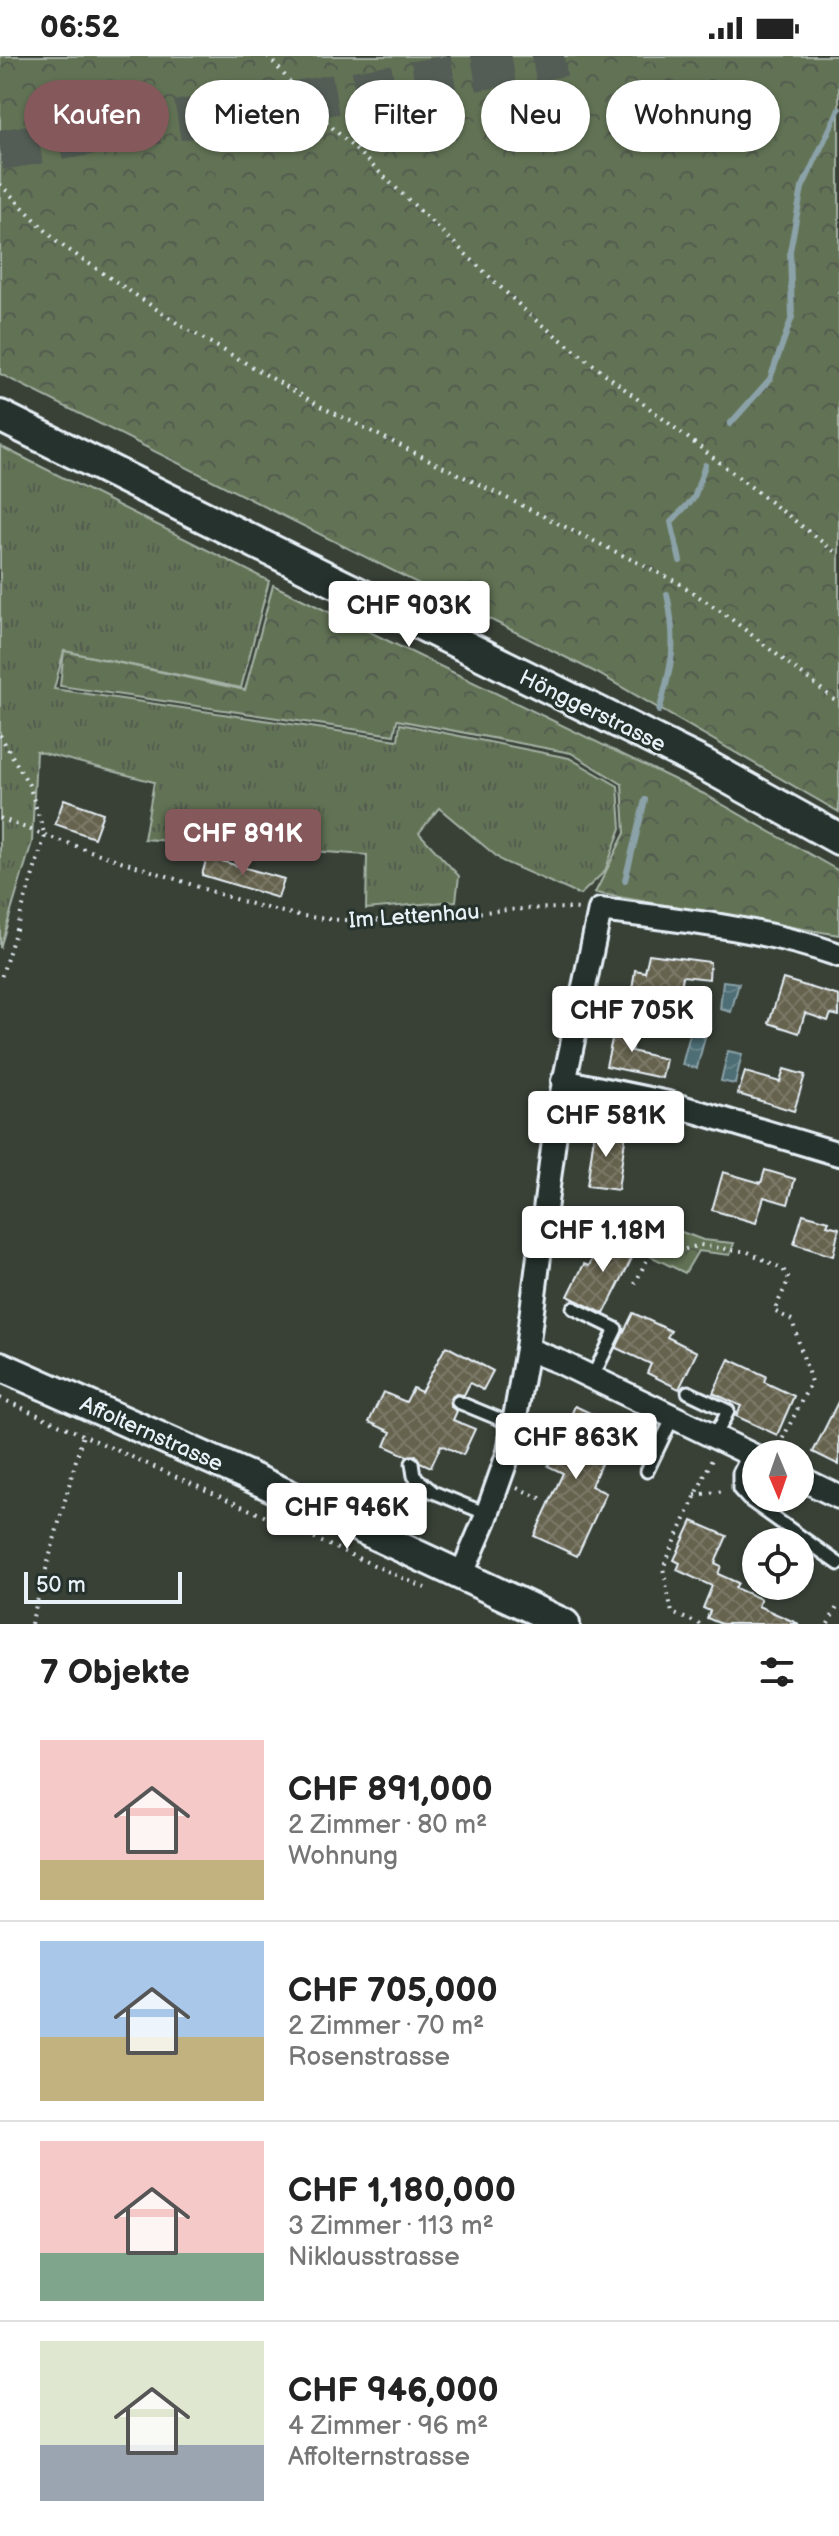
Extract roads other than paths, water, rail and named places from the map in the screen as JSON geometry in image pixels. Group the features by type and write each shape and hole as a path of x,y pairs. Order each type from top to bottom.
{"main road":[{"name":"Hönggerstrasse","path":"0,416 705,765 839,839"}],"street":[{"path":"461,1576 509,1452 527,1349 563,1081 600,910 691,922 770,937 839,955"},
{"path":"563,1081 668,1103 839,1154"},
{"path":"527,1349 742,1450"},
{"name":"Affolternstrasse","path":"0,1366 255,1479 565,1624"},
{"path":"814,1485 839,1497"}],"lane":[{"path":"573,1308 616,1329 592,1378"},
{"path":"688,1392 728,1411 718,1438"},
{"path":"458,1402 514,1425"},
{"path":"647,1471 673,1417"},
{"path":"412,1463 414,1476 433,1492 487,1514"},
{"path":"742,1469 739,1473 739,1489 742,1492"},
{"path":"766,1512 839,1564"}],"water":[{"path":"723,981 739,983 731,1012 720,1009"},
{"path":"690,1034 705,1037 697,1068 682,1065"},
{"path":"728,1051 742,1054 735,1084 721,1081"}],"waterway":[{"path":"730,424 770,379 792,317 790,251 802,188 839,109"},
{"path":"680,561 671,522 694,498 705,465"},
{"path":"659,711 672,653 667,594"},
{"path":"625,880 645,800"}],"tunnel":[{"path":"0,150 564,56"}]}
